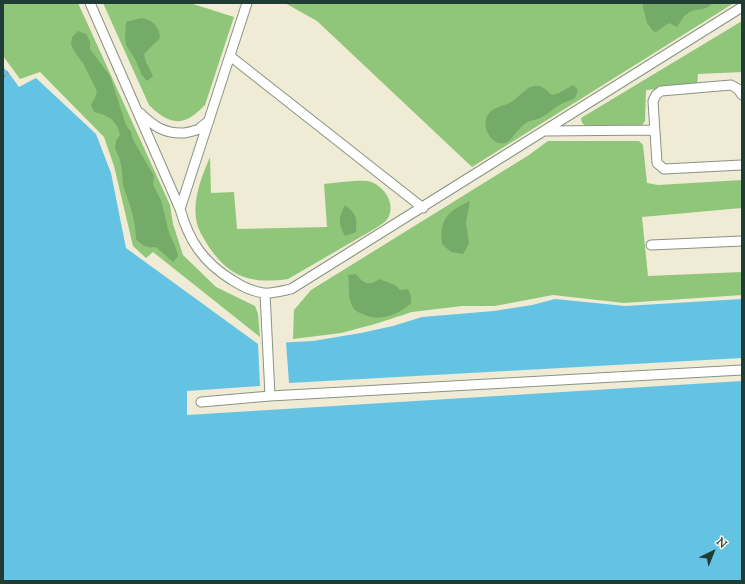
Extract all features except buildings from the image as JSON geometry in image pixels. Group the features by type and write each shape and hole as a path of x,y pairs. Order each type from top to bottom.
{"lane":[{"path":"90,3 194,244 208,262 223,275 242,286 254,291 265,293 290,289 423,208 742,7"},
{"path":"180,209 247,3"},
{"path":"230,56 423,208"},
{"path":"742,95 738,89 731,85 661,91 656,95 653,101 657,163 664,169 742,165"},
{"path":"136,109 155,126 165,131 176,133 198,129 209,121"},
{"path":"545,131 655,130"},
{"path":"651,245 742,241"},
{"path":"265,293 270,396"},
{"path":"201,402 270,396 742,370"}],"path":[{"path":"3,77 8,72"}],"green space":[{"path":"3,3 78,3 170,205 173,224 183,255 216,287 255,306 258,314 260,337 153,252 146,258 133,246 114,166 104,137 40,72 20,79 3,56"},
{"path":"103,3 190,3 234,17 205,105 190,117 177,121 164,117 149,105"},
{"path":"285,3 734,3 472,167 317,21"},
{"path":"642,3 713,3 706,8 690,12 684,16 677,27 669,23 656,32 653,31 647,23"},
{"path":"141,18 149,20 155,24 160,38 144,54 153,76 147,81 142,75 135,59 126,45 125,37 126,22"},
{"path":"742,21 742,72 698,74 697,86 646,90 645,121 642,125 637,127 586,126 582,123 581,118"},
{"path":"78,31 86,34 90,41 90,49 110,76 126,125 154,176 153,185 161,200 169,233 178,256 173,262 156,247 145,246 136,239 132,214 123,185 120,162 115,149 116,141 120,135 119,130 111,119 94,112 91,105 97,91 83,63 74,51 71,44 72,37"},
{"path":"573,85 578,90 575,98 561,104 540,118 529,121 507,142 497,142 489,135 485,125 488,115 494,109 513,101 528,88 539,86 544,88 552,95 559,93"},
{"path":"548,141 639,141 643,145 647,183 658,185 742,180 742,208 642,217 648,276 742,272 742,295 624,303 553,295 495,306 462,306 412,312 341,333 293,339 294,310 311,290 529,155"},
{"path":"210,157 211,193 234,192 237,229 327,227 324,184 357,181 367,181 373,183 383,190 389,200 391,206 390,212 386,221 376,228 288,279 263,280 243,276 225,266 209,247 199,230 195,211 197,195 201,179"},
{"path":"470,201 466,222 469,244 463,254 451,252 442,244 441,235 444,222 451,212"},
{"path":"345,205 354,214 356,232 345,236 341,228 340,217"},
{"path":"356,274 366,283 372,283 379,279 395,285 400,290 408,289 411,296 411,303 391,316 379,318 368,316 359,312 354,309 350,301 349,292 348,275"}],"water":[{"path":"3,67 19,87 36,78 96,134 111,173 126,248 258,344 313,341 393,326 422,317 494,311 532,305 555,299 625,306 742,299 742,581 3,581"}],"pier":[{"path":"286,342 289,383 742,358 742,381 187,415 187,391 260,386 258,344"}]}
